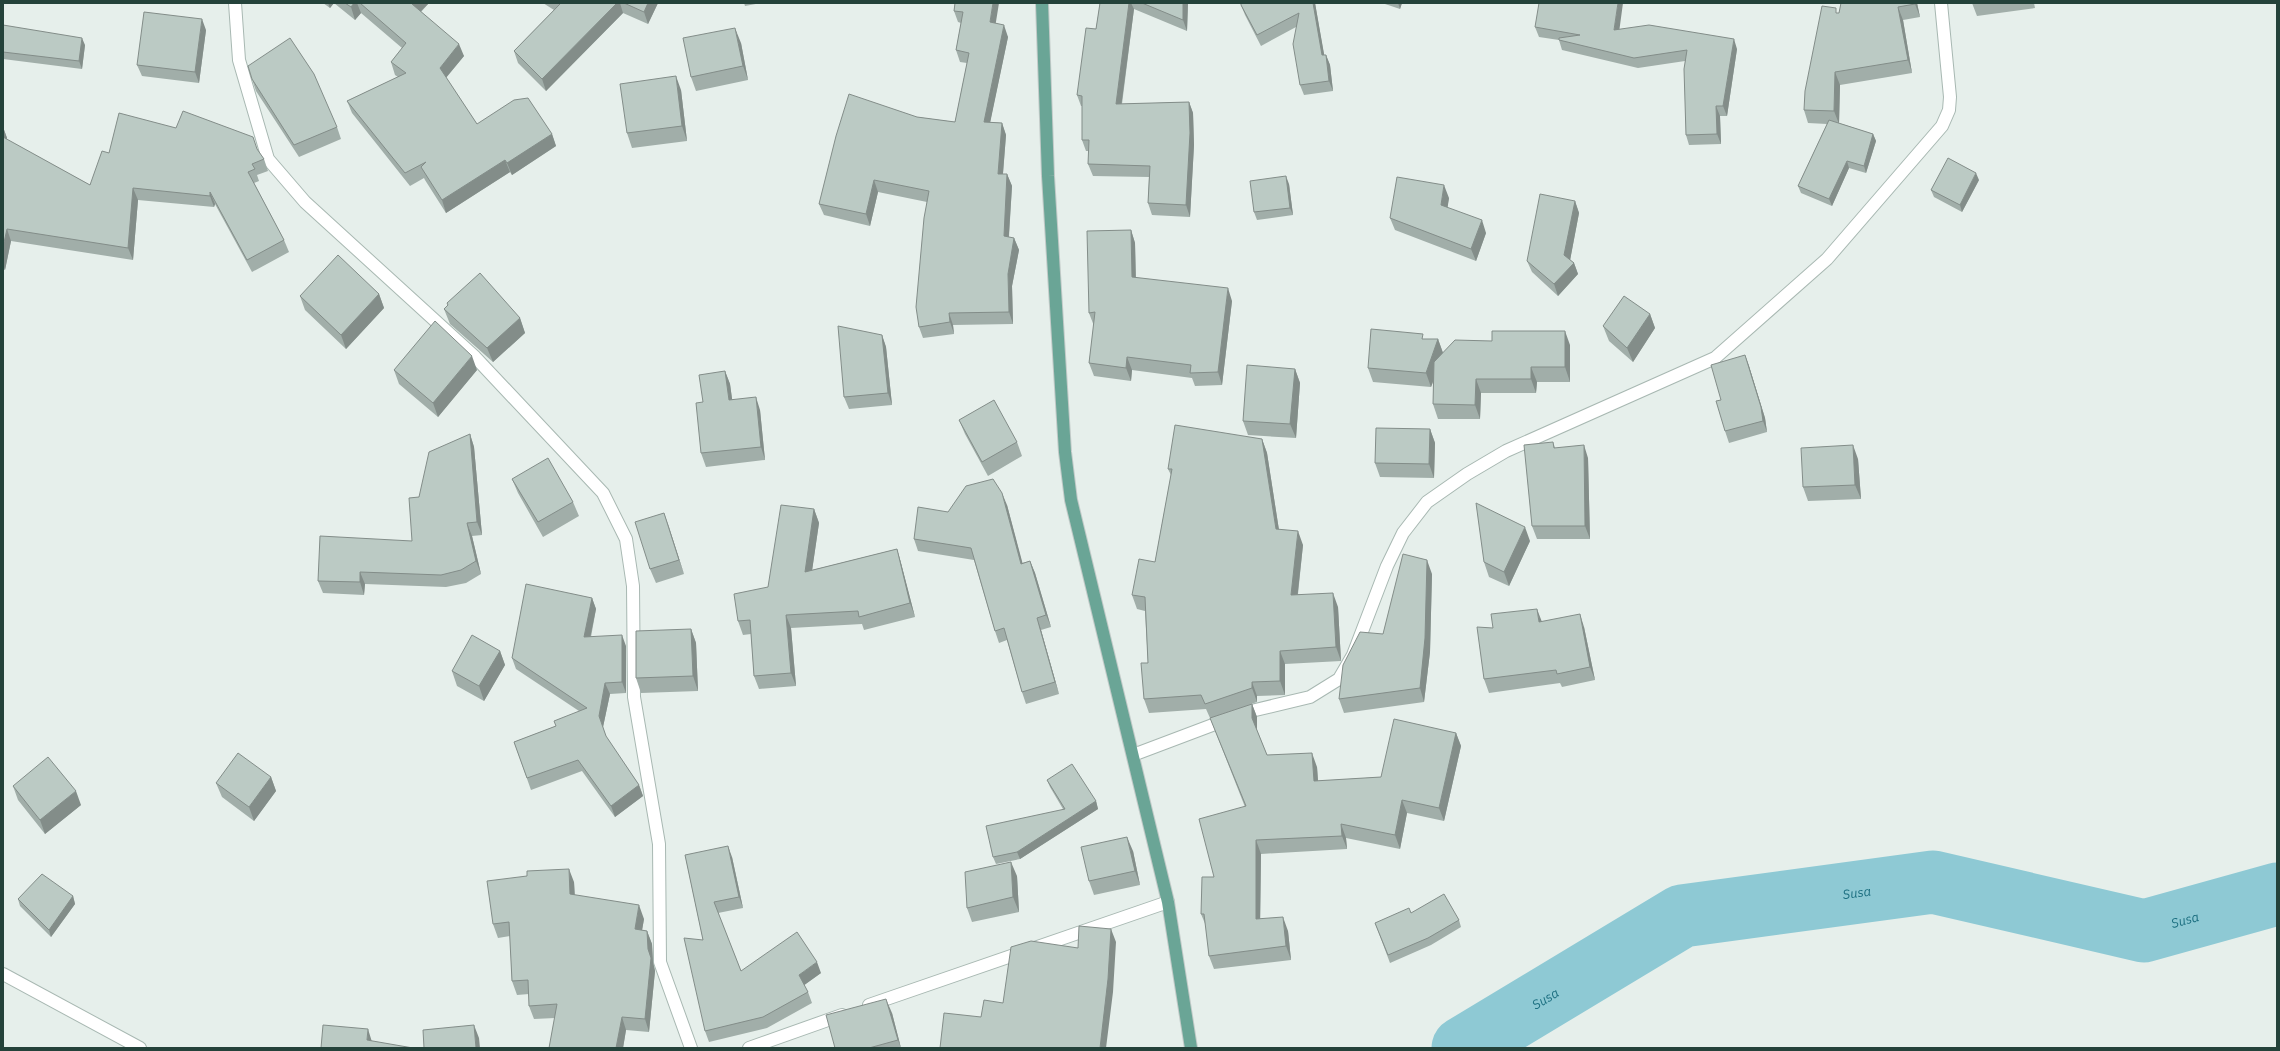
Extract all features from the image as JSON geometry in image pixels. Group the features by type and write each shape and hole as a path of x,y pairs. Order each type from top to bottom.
{"main road":[{"path":"1042,3 1048,176 1066,458 1071,500 1168,902 1191,1048"}],"street":[{"path":"235,3 239,60 268,159 305,202 481,363 603,493 626,539 633,586 634,697 659,844 660,962 692,1048"},
{"path":"1133,755 1247,712 1310,697 1339,679 1353,655 1387,566 1403,533 1427,502 1467,474 1506,451 1715,358 1827,259 1942,126 1949,110 1950,97 1941,3"},
{"path":"749,1048 983,964 1168,902"},
{"path":"3,974 140,1048"}],"building":[{"path":"345,3 354,3 351,7"},
{"path":"360,3 412,3 459,44 440,68 477,124 514,100 528,98 552,134 507,163 505,160 442,200 421,167 426,162 405,173 347,101 406,73 391,62 406,43"},
{"path":"558,3 617,3 542,79 514,51 560,4"},
{"path":"624,3 648,3 644,12"},
{"path":"955,3 993,3 990,22 1004,25 984,122 1002,123 998,174 1007,174 1004,236 1014,238 1008,274 1009,312 949,313 950,322 919,327 916,307 924,218 929,191 874,180 866,214 819,204 836,136 849,94 917,117 955,122 969,53 956,50 963,12 954,11"},
{"path":"1100,3 1129,3 1116,104 1189,102 1190,133 1186,205 1148,203 1150,166 1088,164 1089,140 1082,140 1082,96 1077,95 1086,28 1096,29"},
{"path":"1142,3 1183,3 1183,20"},
{"path":"1241,3 1313,3 1322,55 1326,55 1329,81 1300,85 1293,44 1299,13 1257,35"},
{"path":"1539,3 1618,3 1614,30 1649,25 1734,39 1723,106 1716,106 1717,134 1686,135 1684,69 1687,50 1634,58 1559,40 1559,38 1580,35 1535,27"},
{"path":"1841,3 1915,3 1898,7 1908,60 1835,72 1834,111 1804,110 1805,91 1822,6 1836,8 1836,13 1839,13"},
{"path":"144,12 202,19 195,72 137,65"},
{"path":"3,25 82,38 79,61 3,52"},
{"path":"735,28 743,66 691,77 683,38"},
{"path":"290,38 314,74 337,127 294,145 252,79 248,66"},
{"path":"676,76 682,126 627,133 620,84"},
{"path":"183,111 253,137 257,149 264,159 252,164 255,169 248,172 284,240 247,260 210,192 210,196 133,188 128,248 7,229 3,247 3,137 90,185 102,151 109,153 119,113 176,128"},
{"path":"1829,120 1873,134 1864,166 1847,161 1829,199 1798,186"},
{"path":"1948,158 1976,173 1960,205 1931,190"},
{"path":"1286,176 1290,208 1254,212 1250,181"},
{"path":"1397,177 1444,185 1441,205 1482,220 1471,249 1390,218"},
{"path":"1540,194 1575,201 1564,255 1574,263 1554,284 1527,261"},
{"path":"1131,230 1132,277 1228,288 1218,372 1190,373 1191,365 1127,357 1126,368 1089,363 1095,312 1089,313 1087,231"},
{"path":"338,255 379,294 341,335 300,296"},
{"path":"480,273 520,318 487,348 444,309 448,305 447,303"},
{"path":"1624,296 1650,314 1627,348 1603,326"},
{"path":"435,321 472,356 433,403 394,370"},
{"path":"838,326 882,335 888,393 844,397"},
{"path":"1371,329 1423,334 1422,339 1438,339 1426,373 1368,368"},
{"path":"1492,331 1565,331 1565,367 1531,367 1531,379 1476,379 1475,405 1433,404 1434,362 1455,340 1492,341"},
{"path":"1745,355 1761,407 1763,421 1725,431 1716,401 1721,400 1711,365"},
{"path":"1247,365 1295,369 1290,424 1243,421"},
{"path":"725,371 729,400 756,397 761,447 701,453 696,403 703,402 699,375"},
{"path":"994,400 1017,442 982,462 959,420"},
{"path":"1175,425 1262,439 1276,529 1298,531 1291,595 1333,593 1336,647 1280,651 1280,681 1252,682 1252,688 1205,704 1201,695 1144,699 1141,663 1148,663 1145,597 1132,595 1139,559 1155,562 1172,469 1168,469"},
{"path":"1376,428 1430,429 1429,464 1375,463"},
{"path":"470,434 477,522 467,523 476,561 461,570 441,575 360,572 360,582 318,581 320,536 412,541 409,498 419,497 429,452"},
{"path":"1553,442 1554,448 1584,445 1585,526 1532,526 1524,445"},
{"path":"1853,445 1855,485 1803,487 1801,448"},
{"path":"548,458 573,502 538,522 512,479"},
{"path":"993,479 1002,493 1021,564 1030,561 1046,615 1037,618 1055,682 1022,692 1004,628 995,631 971,548 914,539 918,507 948,512 966,486"},
{"path":"1476,503 1525,527 1504,572 1484,562"},
{"path":"781,505 814,509 805,572 897,549 910,603 859,617 858,611 786,615 791,673 754,676 750,620 738,621 734,594 768,587"},
{"path":"664,513 679,560 650,569 635,522"},
{"path":"1403,554 1427,560 1425,638 1420,688 1339,699 1343,665 1360,632 1383,634"},
{"path":"526,584 592,598 584,637 622,635 622,682 605,683 599,716 606,736 639,785 611,806 578,760 527,778 514,742 556,726 554,721 587,708 512,658"},
{"path":"1537,609 1539,622 1580,614 1590,667 1557,674 1556,670 1484,679 1477,627 1493,628 1491,614"},
{"path":"691,629 693,676 636,678 636,631"},
{"path":"472,635 500,651 479,686 452,671"},
{"path":"1252,704 1252,718 1267,755 1312,753 1314,781 1381,777 1394,719 1456,733 1439,808 1402,800 1395,835 1341,824 1342,836 1256,840 1256,919 1283,917 1286,946 1209,956 1204,914 1201,914 1202,877 1214,877 1199,819 1246,806 1210,718"},
{"path":"238,753 271,777 249,807 216,783"},
{"path":"48,757 76,791 40,820 13,786"},
{"path":"1072,764 1096,801 1017,852 993,857 986,826 1065,809 1047,780"},
{"path":"1127,837 1135,871 1089,881 1081,847"},
{"path":"728,846 739,897 714,902 741,971 797,932 817,962 799,975 808,992 763,1017 705,1031 684,938 703,940 685,855"},
{"path":"1011,862 1013,897 967,908 965,872"},
{"path":"569,869 570,894 639,905 635,929 647,931 648,949 651,958 645,1019 622,1017 616,1048 549,1048 557,1004 529,1006 528,980 512,981 509,922 493,924 487,881 527,876 527,871"},
{"path":"42,874 73,896 49,930 18,899"},
{"path":"1444,894 1459,920 1428,938 1388,955 1375,923 1409,908 1411,913"},
{"path":"1079,926 1111,929 1108,979 1100,1048 940,1048 944,1013 981,1017 984,1000 1003,1003 1011,947 1031,941 1078,948"},
{"path":"886,999 898,1040 869,1048 835,1048 826,1015"},
{"path":"323,1025 368,1029 367,1040 413,1048 321,1048"},
{"path":"474,1025 476,1048 424,1048 423,1030"}],"waterway":[{"name":"Susa","path":"1463,1048 1682,916 1933,882 2144,931 2277,894"}]}
